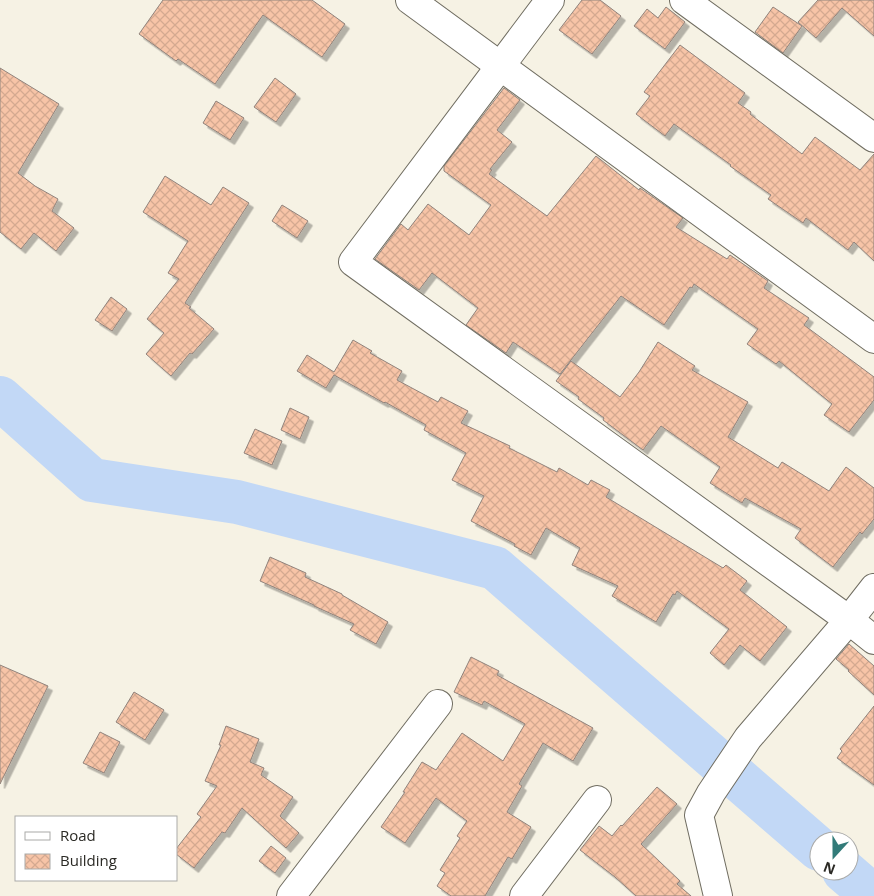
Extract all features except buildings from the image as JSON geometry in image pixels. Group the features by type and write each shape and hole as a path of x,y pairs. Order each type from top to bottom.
{"street":[{"path":"410,0 874,339"},
{"path":"550,0 353,262 849,620 874,640"},
{"path":"684,0 874,138"},
{"path":"718,896 699,815 711,793 748,738 874,588"},
{"path":"291,896 438,704"},
{"path":"524,896 597,800"}],"waterway":[{"path":"0,398 92,480 237,502 495,568 809,840"},
{"path":"856,881 873,896"}]}
